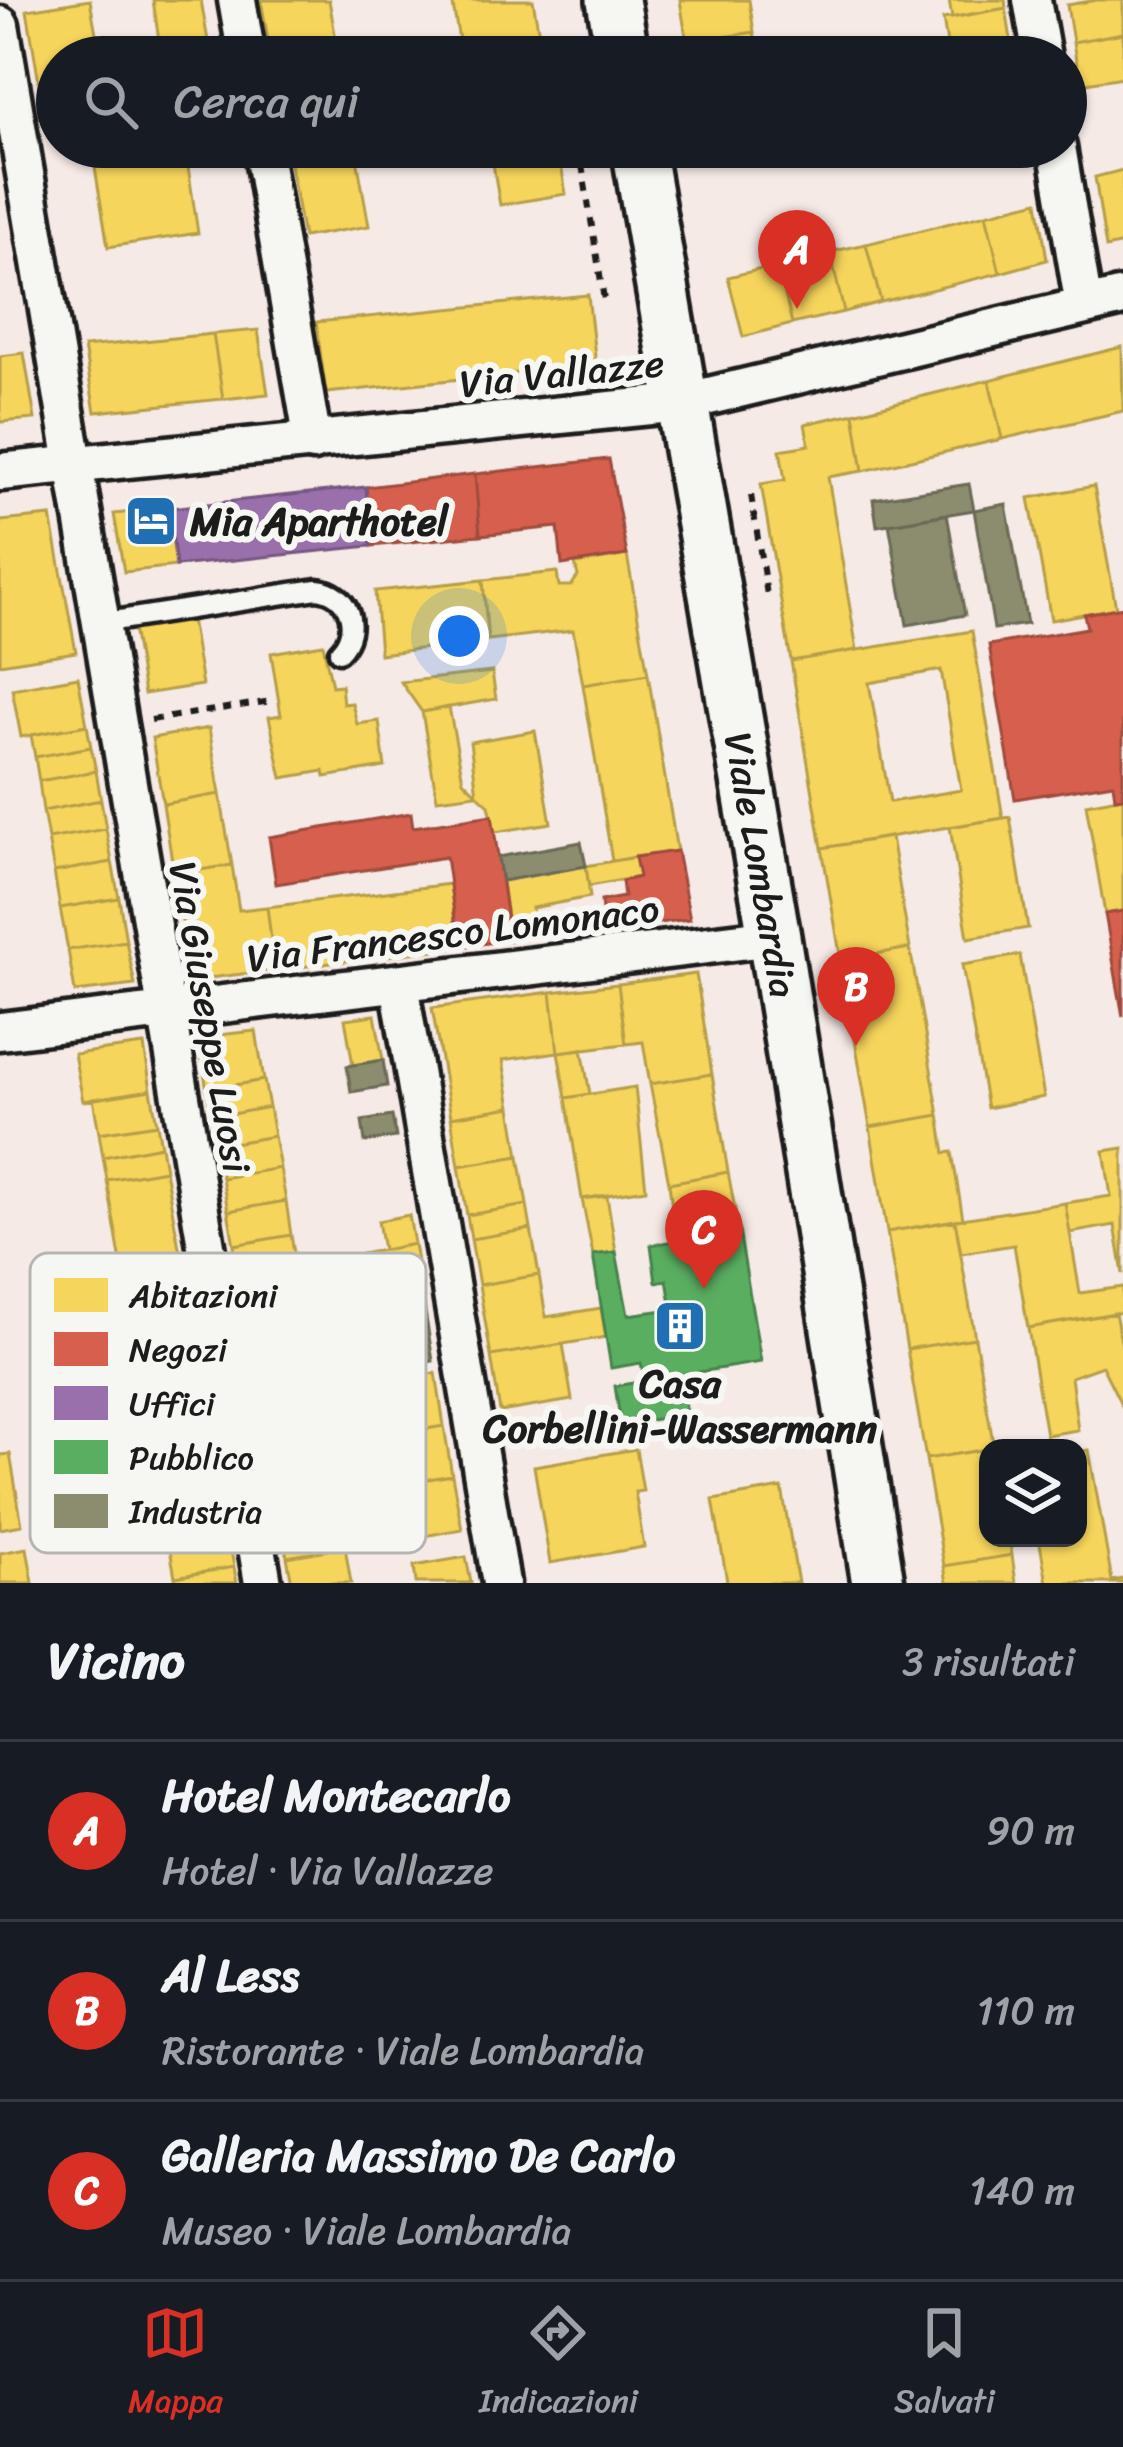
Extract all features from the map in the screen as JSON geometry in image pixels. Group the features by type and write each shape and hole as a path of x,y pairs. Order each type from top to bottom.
{"street":[{"path":"237,0 243,36"},
{"path":"613,0 619,36"},
{"path":"1032,0 1038,36"},
{"name":"Via Giuseppe Luosi","path":"0,25 207,1253"},
{"path":"266,168 313,442"},
{"name":"Viale Lombardia","path":"641,168 774,937 878,1583"},
{"path":"1061,168 1084,306"},
{"name":"Via Vallazze","path":"0,472 680,403 1123,297"},
{"name":"Via Francesco Lomonaco","path":"0,1030 774,937"},
{"path":"399,982 501,1583"},
{"name":"Via Giuseppe Luosi","path":"257,1553 262,1583"}],"lane":[{"path":"100,623 331,590 342,597 351,631 339,652"}],"path":[{"path":"582,168 605,306"},
{"path":"751,495 767,595"},
{"path":"118,726 271,701"}],"building: Abitazioni":[{"path":"90,0 96,36 36,36 36,64 27,10"},
{"path":"153,0 201,0 207,36 158,36"},
{"path":"261,0 329,0 335,36 267,36"},
{"path":"452,0 533,0 539,36 458,36"},
{"path":"680,0 749,0 754,32 686,36"},
{"path":"949,0 1005,0 1006,8 952,18"},
{"path":"1123,0 1123,33 1087,39 1072,36 1067,5"},
{"path":"1006,8 1010,36 946,36 943,19"},
{"path":"1123,33 1123,77 1087,83 1087,39"},
{"path":"95,168 188,168 198,233 108,247"},
{"path":"291,168 359,168 369,226 303,237"},
{"path":"494,168 562,168 566,194 500,205"},
{"path":"1123,170 1123,244 1106,248 1095,177"},
{"path":"1038,201 1047,260 1000,273 986,214"},
{"path":"986,214 1000,273 881,302 866,244"},
{"path":"866,244 881,302 844,312 830,252"},
{"path":"830,252 844,312 792,324 778,265"},
{"path":"778,265 792,324 743,337 728,277"},
{"path":"588,295 596,365 326,393 316,322"},
{"path":"258,330 268,394 223,399 213,334"},
{"path":"213,334 223,399 95,412 84,347"},
{"path":"1122,347 1123,411 1002,439 989,380"},
{"path":"24,353 35,419 0,422 0,356"},
{"path":"989,380 1002,439 863,471 854,413"},
{"path":"854,413 863,471 828,477 857,650 791,661 761,484 785,480 780,450 809,445 805,424"},
{"path":"1094,486 1116,608 1051,620 1029,498"},
{"path":"169,508 176,566 124,572 114,514"},
{"path":"51,516 76,652 0,664 0,521"},
{"path":"627,555 648,674 583,685 573,630 488,640 483,580 557,572 559,586 571,586 578,576 575,564"},
{"path":"483,580 488,640 380,654 375,591"},
{"path":"191,619 202,685 144,694 133,628"},
{"path":"972,631 1003,818 822,848 791,661","holes":["941,670 961,790 890,802 869,683"]},
{"path":"323,644 332,686 341,685 343,704 352,703 357,724 379,721 385,767 282,778 269,717 281,715 271,653"},
{"path":"492,672 496,699 422,712 401,682"},
{"path":"648,674 677,851 612,861 583,685"},
{"path":"78,677 87,725 21,737 12,689"},
{"path":"449,707 463,780 477,794 437,799 422,712"},
{"path":"87,725 91,747 35,757 31,735"},
{"path":"209,728 220,794 163,804 152,738"},
{"path":"535,731 551,823 495,832 489,805 477,794 470,742"},
{"path":"91,747 96,771 39,781 35,757"},
{"path":"96,771 101,800 43,811 39,781"},
{"path":"220,794 232,865 174,874 163,804"},
{"path":"1123,797 1123,911 1105,914 1086,804"},
{"path":"101,800 106,829 48,839 43,811"},
{"path":"1010,817 1028,928 968,938 950,827"},
{"path":"106,829 112,862 54,872 48,839"},
{"path":"891,837 910,948 841,960 822,848"},
{"path":"635,857 639,877 589,886 586,866"},
{"path":"112,862 119,898 60,908 54,872"},
{"path":"232,865 239,910 267,907 275,970 192,980 174,874"},
{"path":"586,866 590,897 532,908 536,937 510,940 502,881"},
{"path":"450,884 459,947 275,970 267,907"},
{"path":"119,898 126,941 68,950 60,908"},
{"path":"126,941 135,985 75,992 68,950"},
{"path":"910,948 939,1115 870,1127 841,960"},
{"path":"1020,955 1044,1097 987,1108 962,965"},
{"path":"696,974 712,1074 650,1084 643,1042 626,1044 618,984"},
{"path":"618,984 626,1044 558,1052 551,992"},
{"path":"551,992 558,1052 503,1060 511,1107 451,1117 432,1008"},
{"path":"375,1015 383,1060 353,1065 345,1019"},
{"path":"256,1031 264,1080 207,1090 198,1037"},
{"path":"144,1045 151,1090 83,1101 74,1054"},
{"path":"582,1049 590,1094 566,1098 558,1052"},
{"path":"712,1074 728,1172 669,1183 650,1084"},
{"path":"264,1080 269,1107 212,1118 207,1090"},
{"path":"635,1087 646,1189 582,1199 566,1098"},
{"path":"151,1090 157,1124 99,1133 93,1099"},
{"path":"269,1107 274,1136 216,1146 212,1118"},
{"path":"511,1107 519,1156 459,1166 451,1117"},
{"path":"939,1115 945,1153 952,1152 963,1219 887,1232 870,1127"},
{"path":"157,1124 161,1146 103,1157 99,1133"},
{"path":"274,1136 280,1168 222,1178 216,1146"},
{"path":"161,1146 165,1170 107,1180 103,1157"},
{"path":"1123,1148 1123,1274 1115,1225 1070,1233 1065,1203 1111,1196 1104,1151"},
{"path":"519,1156 527,1205 467,1215 459,1166"},
{"path":"280,1168 286,1201 228,1211 222,1178"},
{"path":"165,1170 180,1253 119,1253 107,1180"},
{"path":"728,1172 739,1230 676,1240 669,1183"},
{"path":"607,1196 616,1252 593,1255 582,1199"},
{"path":"286,1201 291,1235 234,1245 228,1211"},
{"path":"1065,1203 1080,1293 1123,1287 1123,1312 1028,1328 1014,1245 961,1253 955,1220"},
{"path":"527,1205 531,1229 471,1239 467,1215"},
{"path":"409,1215 414,1244 383,1250 378,1221"},
{"path":"955,1220 975,1338 907,1349 887,1232"},
{"path":"531,1229 539,1275 479,1285 471,1239"},
{"path":"291,1235 294,1253 235,1253 234,1245"},
{"path":"414,1244 416,1253 367,1253"},
{"path":"539,1275 546,1317 601,1308 606,1337 491,1356 479,1285"},
{"path":"1115,1313 1123,1351 1123,1408 1102,1366 1071,1377 1078,1430 1046,1435 1028,1328"},
{"path":"975,1338 992,1439 979,1439 979,1450 926,1459 907,1349"},
{"path":"563,1344 572,1400 500,1412 491,1356"},
{"path":"436,1373 444,1426 426,1429 426,1375"},
{"path":"444,1426 452,1475 426,1479 426,1429"},
{"path":"636,1449 643,1491 635,1492 644,1547 550,1563 534,1466"},
{"path":"979,1450 979,1547 1011,1547 1012,1555 944,1566 926,1459"},
{"path":"1087,1450 1112,1581 1123,1579 1123,1583 1047,1583 1041,1547 1087,1547"},
{"path":"10,1454 22,1525 0,1529 0,1455"},
{"path":"452,1475 462,1529 426,1536 426,1479"},
{"path":"782,1488 798,1583 716,1583 727,1581 713,1500"},
{"path":"27,1548 33,1583 0,1583 0,1553"},
{"path":"171,1553 232,1553 234,1567 175,1577"},
{"path":"346,1553 351,1583 292,1583 287,1557"},
{"path":"1012,1555 1016,1583 947,1583 944,1566"},
{"path":"466,1557 471,1583 416,1583 414,1566"},
{"path":"234,1567 237,1583 176,1583 175,1577"}],"building: Negozi":[{"path":"609,459 627,555 562,565 558,527 480,535 475,474"},
{"path":"475,474 480,535 371,546 366,487"},
{"path":"1123,607 1123,797 1115,798 1113,783 1015,799 989,645 1087,628 1084,614"},
{"path":"411,813 413,827 492,815 510,940 459,947 446,857 276,884 269,837"},
{"path":"677,851 690,919 604,930 601,901 624,897 622,881 639,877 635,857"},
{"path":"1123,911 1123,1017 1105,914"}],"building: Uffici":[{"path":"366,487 371,546 176,566 169,508"}],"building: Pubblico":[{"name":"Casa Corbellini-Wassermann","path":"739,1230 761,1362 680,1375 687,1414 621,1425 615,1386 645,1381 641,1363 611,1368 593,1255 616,1252 628,1315 672,1309 667,1280 656,1282 651,1245"}],"building: Industria":[{"path":"969,484 974,510 877,526 873,499"},
{"path":"1006,504 1027,624 994,629 974,510"},
{"path":"947,514 965,615 907,625 889,524"},
{"path":"581,842 586,866 502,881 498,857"},
{"path":"383,1060 387,1086 351,1092 347,1066"},
{"path":"392,1116 396,1137 365,1142 362,1121"},
{"path":"426,1318 433,1361 426,1362"}],"place":[{"name":"Hotel Montecarlo","path":"797,309"},
{"name":"Mia Aparthotel","path":"151,521"},
{"name":"Al Less","path":"856,1046"},
{"name":"Galleria Massimo De Carlo","path":"704,1289"},
{"name":"Casa Corbellini-Wassermann","path":"680,1326"}]}
